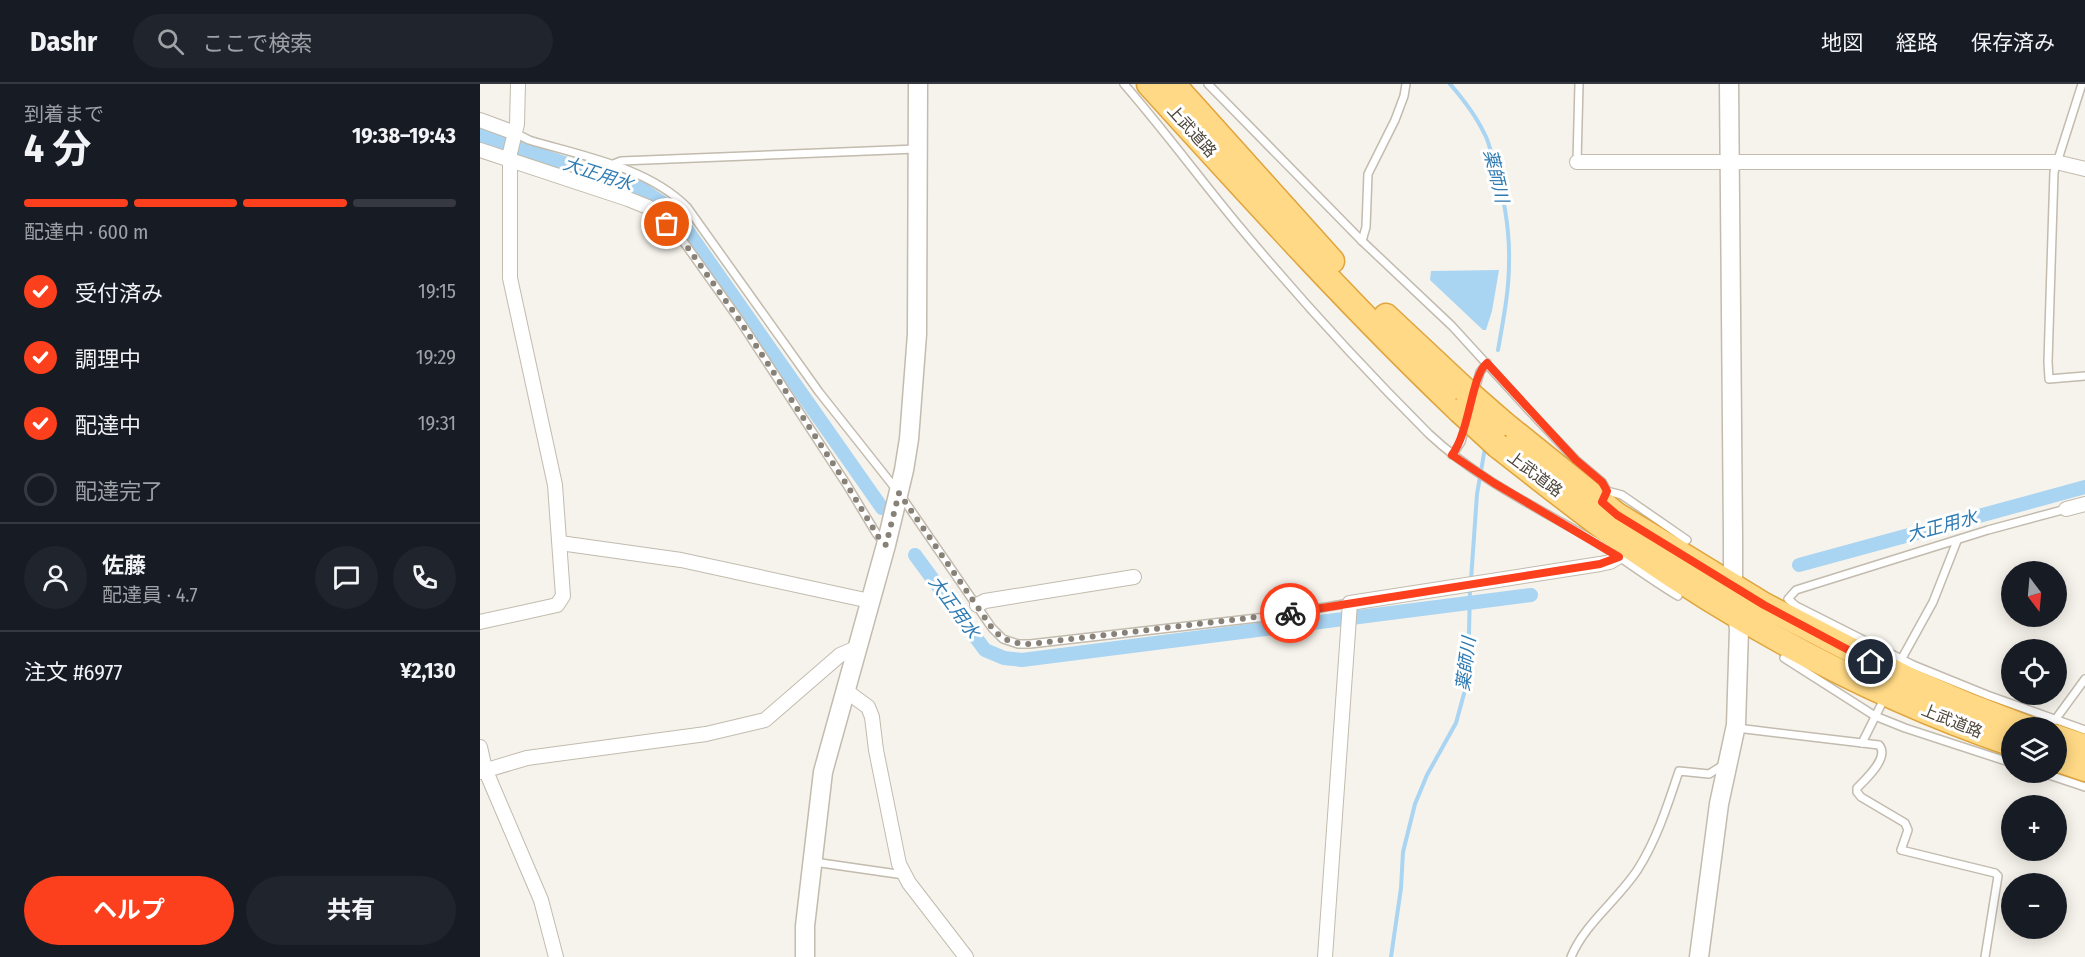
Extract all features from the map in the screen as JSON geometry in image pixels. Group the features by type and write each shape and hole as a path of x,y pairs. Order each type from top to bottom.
{"highway":[{"name":"上武道路","path":"1149,84 1307,258 1403,357 1462,400 1626,553 1814,657 1910,704 2001,740"},
{"name":"上武道路","path":"1173,84 1340,270 1404,334 1462,400"},
{"name":"上武道路","path":"1500,434 1604,497 1617,515 1792,621 1907,679 2001,718"},
{"path":"2067,736 2085,747"},
{"path":"2067,754 2085,747"}],"street":[{"path":"480,622 557,605 562,596 555,485 510,278 510,156 515,136 519,84"},
{"path":"804,957 805,926 823,772 899,493 914,399 917,334 918,84"},
{"path":"1699,957 1719,804 1736,725 1739,645 1733,587 1728,84"},
{"path":"480,120 515,136"},
{"path":"480,150 510,156 648,207 667,224"},
{"path":"1577,162 2056,162 2085,170"},
{"path":"2066,509 2085,504"},
{"path":"560,543 681,560 870,601"},
{"path":"1325,957 1349,606 1600,564 1626,553"},
{"path":"977,605 985,601 1134,577"},
{"path":"482,771 527,758 706,734 765,720 840,655 856,648"},
{"path":"845,690 868,707 872,717 876,750 896,852 904,875 966,957"},
{"path":"480,747 482,771 541,900 556,957"}],"lane":[{"path":"1124,84 1167,134 1216,198 1292,287 1429,435 1452,455 1494,483 1626,553 1678,596"},
{"path":"1208,84 1362,241 1452,326 1576,460 1602,482 1604,497 1622,495 1686,540"},
{"path":"1362,241 1366,227 1368,174 1395,120 1406,84"},
{"path":"1577,162 1579,84"},
{"path":"2082,84 2054,171 2048,371 2049,379 2085,375"},
{"path":"515,136 611,165 658,183 687,207 819,392 899,493 998,635 1011,642 1030,644 1349,606"},
{"path":"611,165 621,161 918,149"},
{"path":"667,224 678,234 738,318 876,533 886,545"},
{"path":"1452,455 1463,436 1480,372 1487,363"},
{"path":"2032,717 1987,695 1900,662 1796,606 1788,599 1796,590 1988,530 2066,509"},
{"path":"1900,662 1933,602 1957,541"},
{"path":"1784,658 1875,716 2001,759"},
{"path":"2063,717 2085,679"},
{"path":"1862,743 1882,703"},
{"path":"1736,725 1745,729 1879,745 1883,752 1873,771 1857,788 1857,792 1861,797 1905,823 1908,830 1901,850 1995,873 1998,876 1985,957"},
{"path":"1570,957 1584,934 1639,868 1663,818 1679,771 1709,774 1729,762"},
{"path":"2067,781 2085,787"},
{"path":"812,861 904,875"}],"water":[{"path":"1499,270 1492,311 1486,330 1483,330 1430,280 1431,271"}],"waterway":[{"name":"薬師川","path":"1450,84 1473,113 1487,139 1505,210 1509,274 1498,350"},
{"name":"大正用水","path":"480,135 642,189 664,204 687,230 882,508"},
{"name":"薬師川","path":"1471,580 1477,494 1485,448"},
{"name":"大正用水","path":"1799,565 2085,487"},
{"name":"大正用水","path":"915,555 985,650 1004,658 1022,660 1531,595"},
{"name":"薬師川","path":"1391,957 1401,888 1403,852 1415,804 1427,775 1456,723 1468,679 1470,588"}],"way so far":[{"path":"667,224 678,234 738,318 879,538 886,545 899,493 992,628 1003,639 1018,644 1075,640 1290,613"}],"route":[{"path":"1290,613 1600,564 1619,557 1494,483 1452,455 1461,442 1480,372 1487,363 1576,460 1602,482 1607,491 1602,502 1617,515 1764,605 1871,662"}]}
